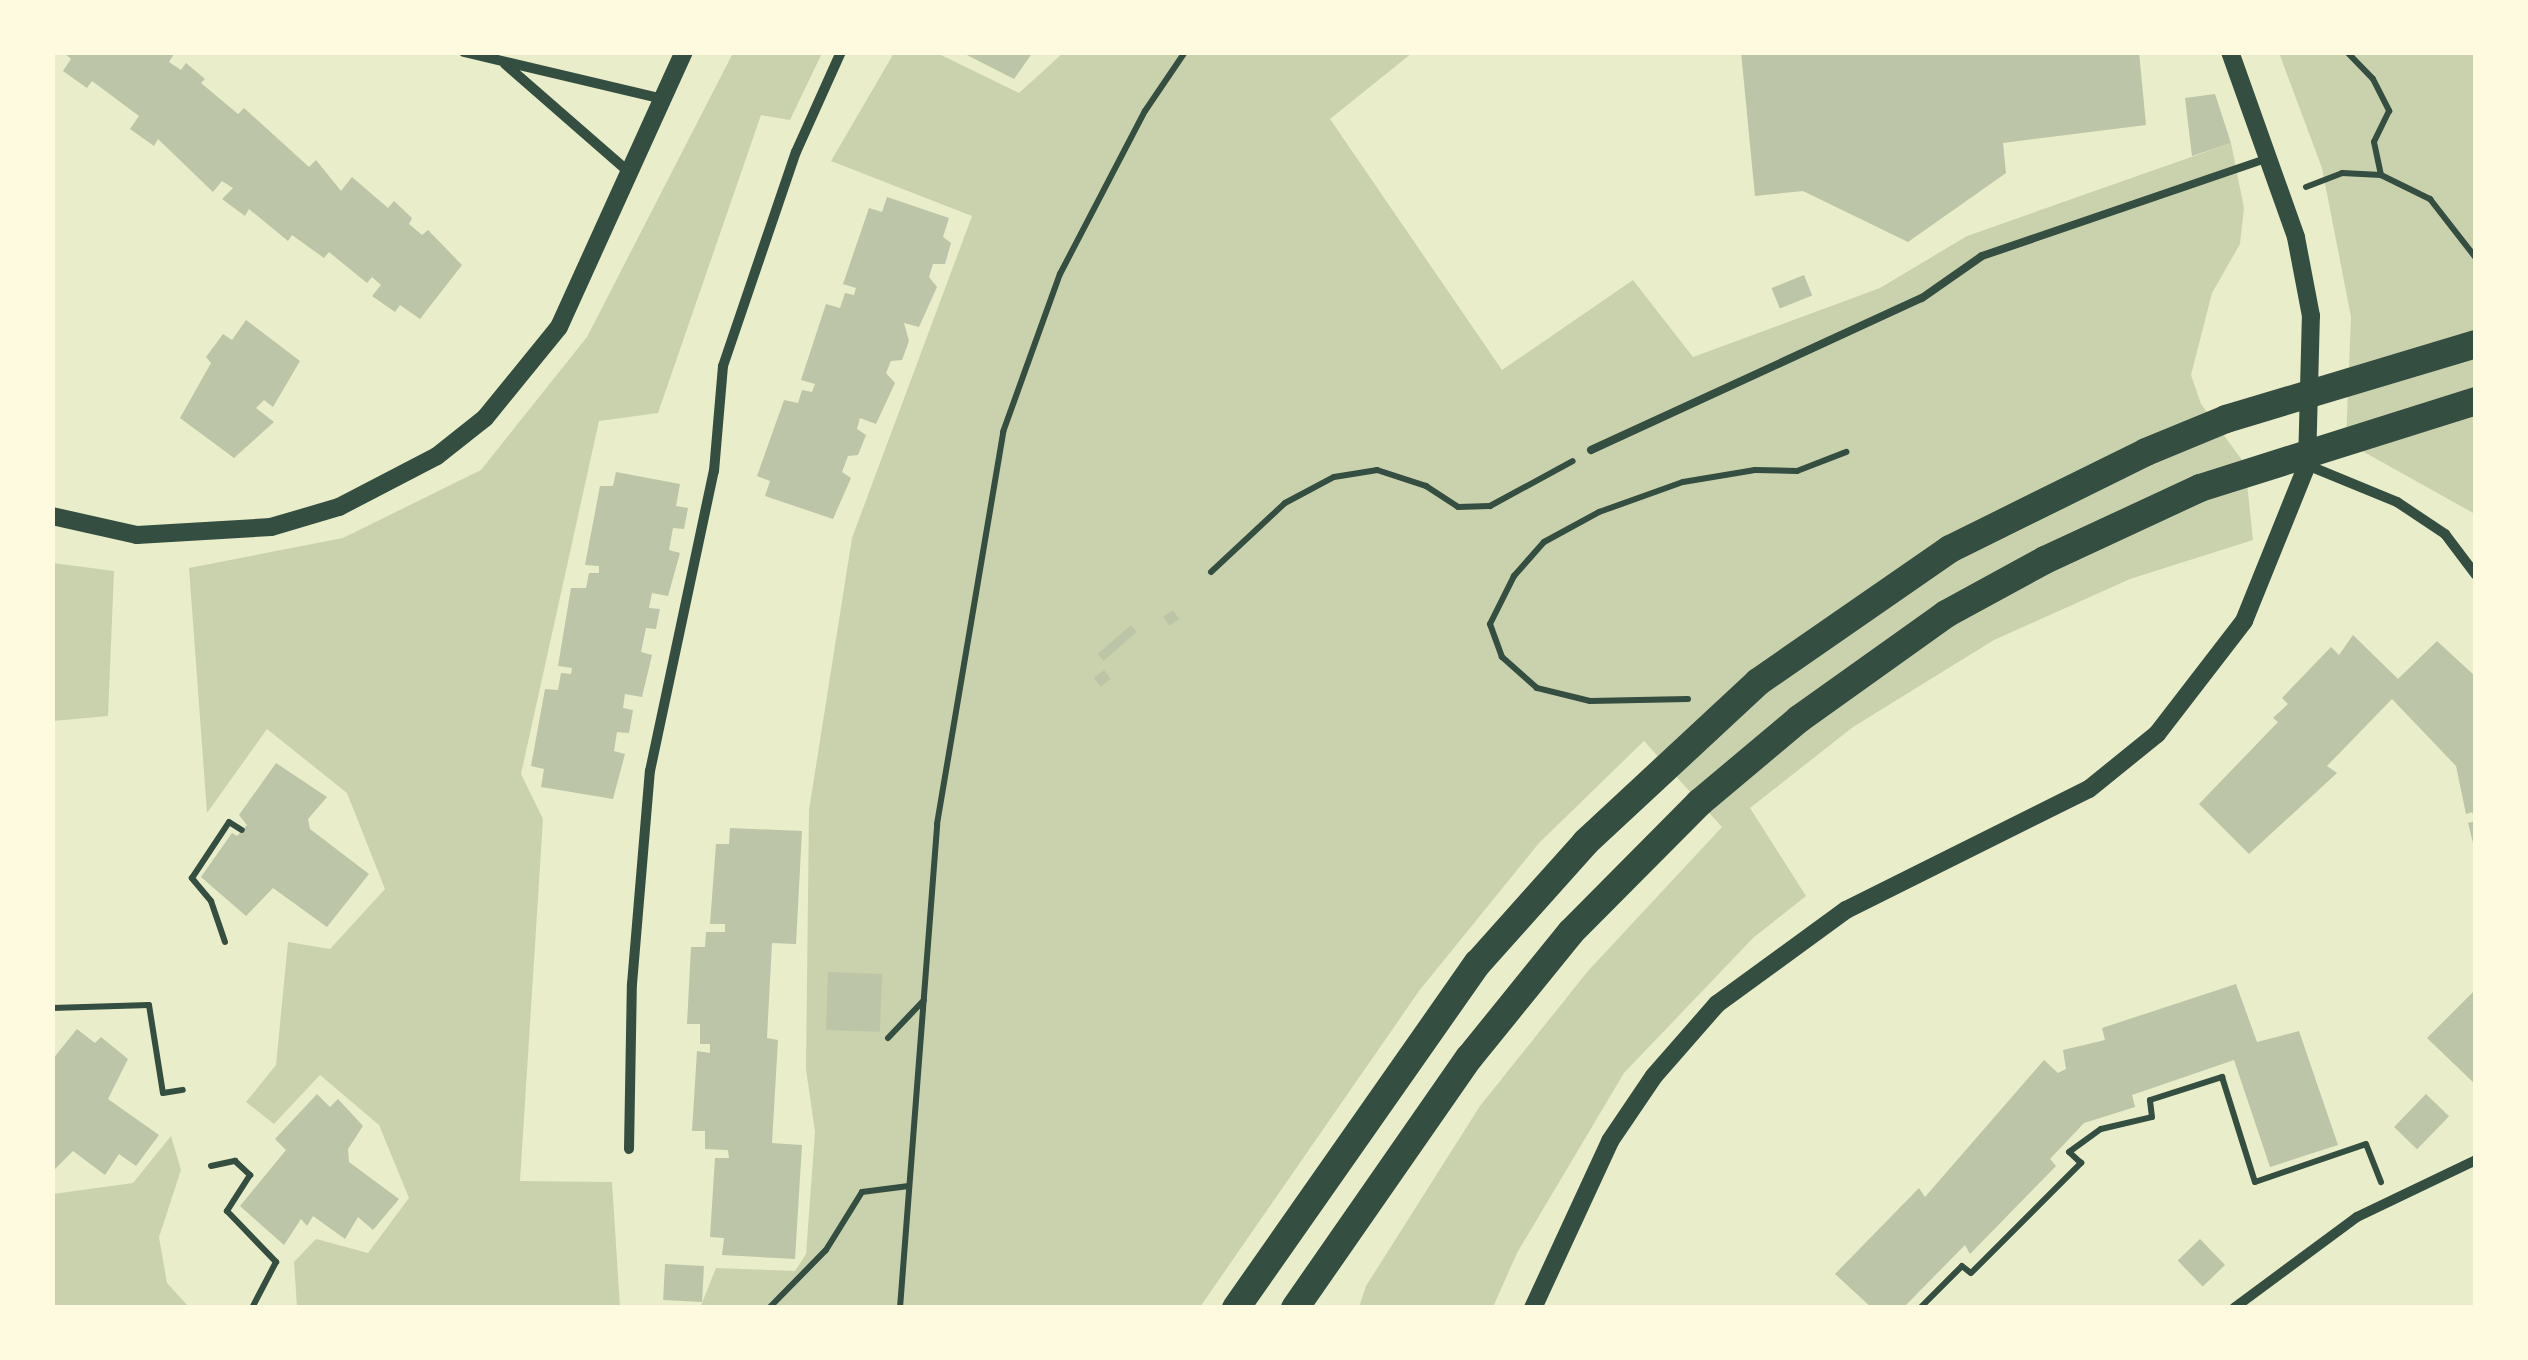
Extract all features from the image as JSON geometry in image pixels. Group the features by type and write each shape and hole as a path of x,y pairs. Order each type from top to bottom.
{"highway":[{"path":"1236,1308 1478,963 1666,765 1829,628 1966,540 2226,420 2476,344"},
{"path":"1295,1308 1510,1007 1618,879 1700,802 1870,665 2045,560 2200,488 2476,401"}],"street":[{"path":"464,52 663,99"},
{"path":"52,516 137,535 271,527 339,507 437,456 484,418 558,327 684,52"},
{"path":"629,1149 632,984 650,771 714,471 723,366 796,152 841,52"},
{"path":"1534,1308 1610,1141 1654,1076 1717,1004 1846,910 2039,819 2157,734 2244,621 2307,465 2311,316 2281,196 2230,52"},
{"path":"504,64 630,173"},
{"path":"2307,465 2397,502 2445,534 2476,575"},
{"path":"2234,1308 2358,1217 2476,1160"}],"lane":[{"path":"1591,450 1922,298 1982,256 2056,226 2268,158"}],"path":[{"path":"900,1308 937,824 1003,432 1060,274 1144,111 1185,52"},
{"path":"2347,52 2373,79 2389,111 2374,142 2381,176"},
{"path":"2281,196 2342,173 2381,176 2430,200 2476,258"},
{"path":"1212,572 1285,503 1334,477 1376,470 1426,486 1458,507 1490,506 1591,450"},
{"path":"1702,697 1590,700 1537,688 1502,656 1490,624 1514,576 1544,542 1598,512 1684,482 1755,470 1797,472 1846,452"},
{"path":"225,942 211,900 192,878 229,822 242,830"},
{"path":"888,1038 924,1000"},
{"path":"52,1008 149,1005 164,1093 183,1090"},
{"path":"1920,1308 1962,1266 1971,1272 2080,1163 2069,1152 2101,1129 2152,1117 2150,1100 2222,1077 2256,1182 2366,1144 2388,1202"},
{"path":"212,1166 235,1161 250,1175 227,1211 276,1262 252,1308"},
{"path":"769,1308 826,1250 862,1192 909,1186"}],"green space":[{"path":"733,53 822,53 790,120 761,115 658,413 599,421 521,774 543,819 520,1181 612,1182 620,1307 297,1307 294,1262 316,1239 368,1253 409,1198 379,1125 320,1075 274,1124 246,1102 276,1065 288,942 330,949 385,889 347,793 267,729 207,813 189,568 343,538 481,470 587,337"},
{"path":"894,53 937,53 1019,93 1063,53 1412,53 1330,119 1502,370 1633,280 1693,357 1880,288 1967,236 2231,143 2244,208 2240,244 2212,293 2191,375 2201,404 2245,464 2253,540 2130,579 1994,640 1853,727 1750,808 1806,896 1753,938 1624,1073 1517,1253 1493,1307 1359,1307 1366,1286 1480,1106 1588,971 1722,827 1644,741 1539,843 1419,991 1200,1307 700,1308 716,1268 795,1271 806,1254 815,1132 806,1069 809,810 852,538 972,216 831,161"},
{"path":"2279,53 2475,53 2475,514 2346,442 2351,317 2322,168"},
{"path":"53,563 114,571 108,716 53,721"},
{"path":"171,1136 181,1170 159,1237 167,1283 189,1307 53,1307 53,1194 133,1183"}],"building":[{"path":"63,52 175,52 169,62 181,70 186,63 205,79 201,83 238,114 244,108 309,167 316,160 341,191 352,177 388,208 394,201 412,218 409,224 422,235 428,230 462,265 420,319 400,305 395,312 372,296 381,285 372,277 367,283 329,252 324,258 292,235 288,241 249,209 245,216 222,199 233,188 222,181 213,192 158,139 154,146 130,129 139,116 92,81 87,88 63,71 71,59"},
{"path":"961,52 1033,52 1014,79"},
{"path":"1741,52 2139,52 2146,125 2003,143 2006,173 1908,242 1803,191 1755,196"},
{"path":"2215,94 2231,143 2192,156 2185,98"},
{"path":"887,197 949,218 943,237 951,243 945,264 933,264 929,277 937,287 919,327 904,323 909,341 902,360 891,361 886,373 895,383 876,424 860,418 857,429 866,435 858,455 848,456 842,472 851,478 833,519 765,496 770,481 757,476 784,400 798,403 802,390 812,392 815,384 801,380 826,304 840,308 845,293 854,295 856,288 843,284 869,208 882,212"},
{"path":"1804,275 1812,295 1780,309 1772,288"},
{"path":"246,320 300,361 273,407 264,400 256,408 274,422 234,458 180,418 211,363 206,357 223,334 232,340"},
{"path":"616,472 680,484 676,506 688,508 684,529 673,528 669,550 680,553 668,596 652,593 649,608 660,609 656,629 646,628 641,652 652,655 642,697 625,694 623,708 633,710 629,733 617,732 614,751 625,754 613,799 541,787 544,769 531,766 545,689 558,690 561,673 571,674 572,668 558,666 571,588 586,588 589,573 599,573 599,566 585,565 600,486 613,486"},
{"path":"1173,610 1179,619 1169,626 1163,617"},
{"path":"1131,625 1137,632 1104,661 1098,654"},
{"path":"2353,635 2398,679 2437,641 2476,677 2476,820 2472,812 2466,814 2456,766 2392,699 2327,766 2337,773 2249,854 2199,804 2278,722 2273,718 2288,704 2282,698 2331,647 2339,655"},
{"path":"1104,670 1111,679 1101,687 1094,678"},
{"path":"276,763 327,797 308,819 310,829 369,874 327,927 273,888 246,916 201,877 232,833 237,836 247,825 239,815"},
{"path":"2476,821 2476,847 2474,847 2468,823"},
{"path":"730,828 802,831 796,944 772,943 767,1038 778,1040 772,1143 802,1145 795,1259 722,1255 724,1238 710,1237 715,1158 729,1158 728,1150 705,1149 705,1131 692,1131 697,1051 710,1053 710,1044 700,1044 700,1024 687,1024 691,947 705,947 706,932 725,932 725,924 710,924 716,844 729,844"},
{"path":"828,972 882,974 880,1032 826,1030"},
{"path":"2236,984 2257,1042 2299,1031 2338,1145 2270,1167 2234,1060 2132,1095 2135,1107 2084,1123 2050,1159 2056,1166 1970,1254 1965,1245 1903,1308 1872,1308 1835,1274 1919,1188 1925,1197 2044,1060 2058,1073 2066,1069 2063,1050 2105,1040 2102,1028"},
{"path":"2476,989 2476,1085 2427,1038"},
{"path":"77,1029 95,1043 101,1037 128,1059 108,1099 159,1135 136,1166 119,1154 105,1175 73,1151 52,1172 52,1060"},
{"path":"317,1094 330,1107 338,1099 363,1126 348,1149 349,1162 399,1199 373,1230 358,1217 345,1239 313,1216 307,1226 301,1219 284,1245 240,1206 286,1150 275,1139"},
{"path":"2426,1094 2449,1116 2417,1149 2394,1127"},
{"path":"2200,1239 2225,1265 2203,1286 2178,1261"},
{"path":"665,1264 704,1266 702,1302 663,1300"}]}
